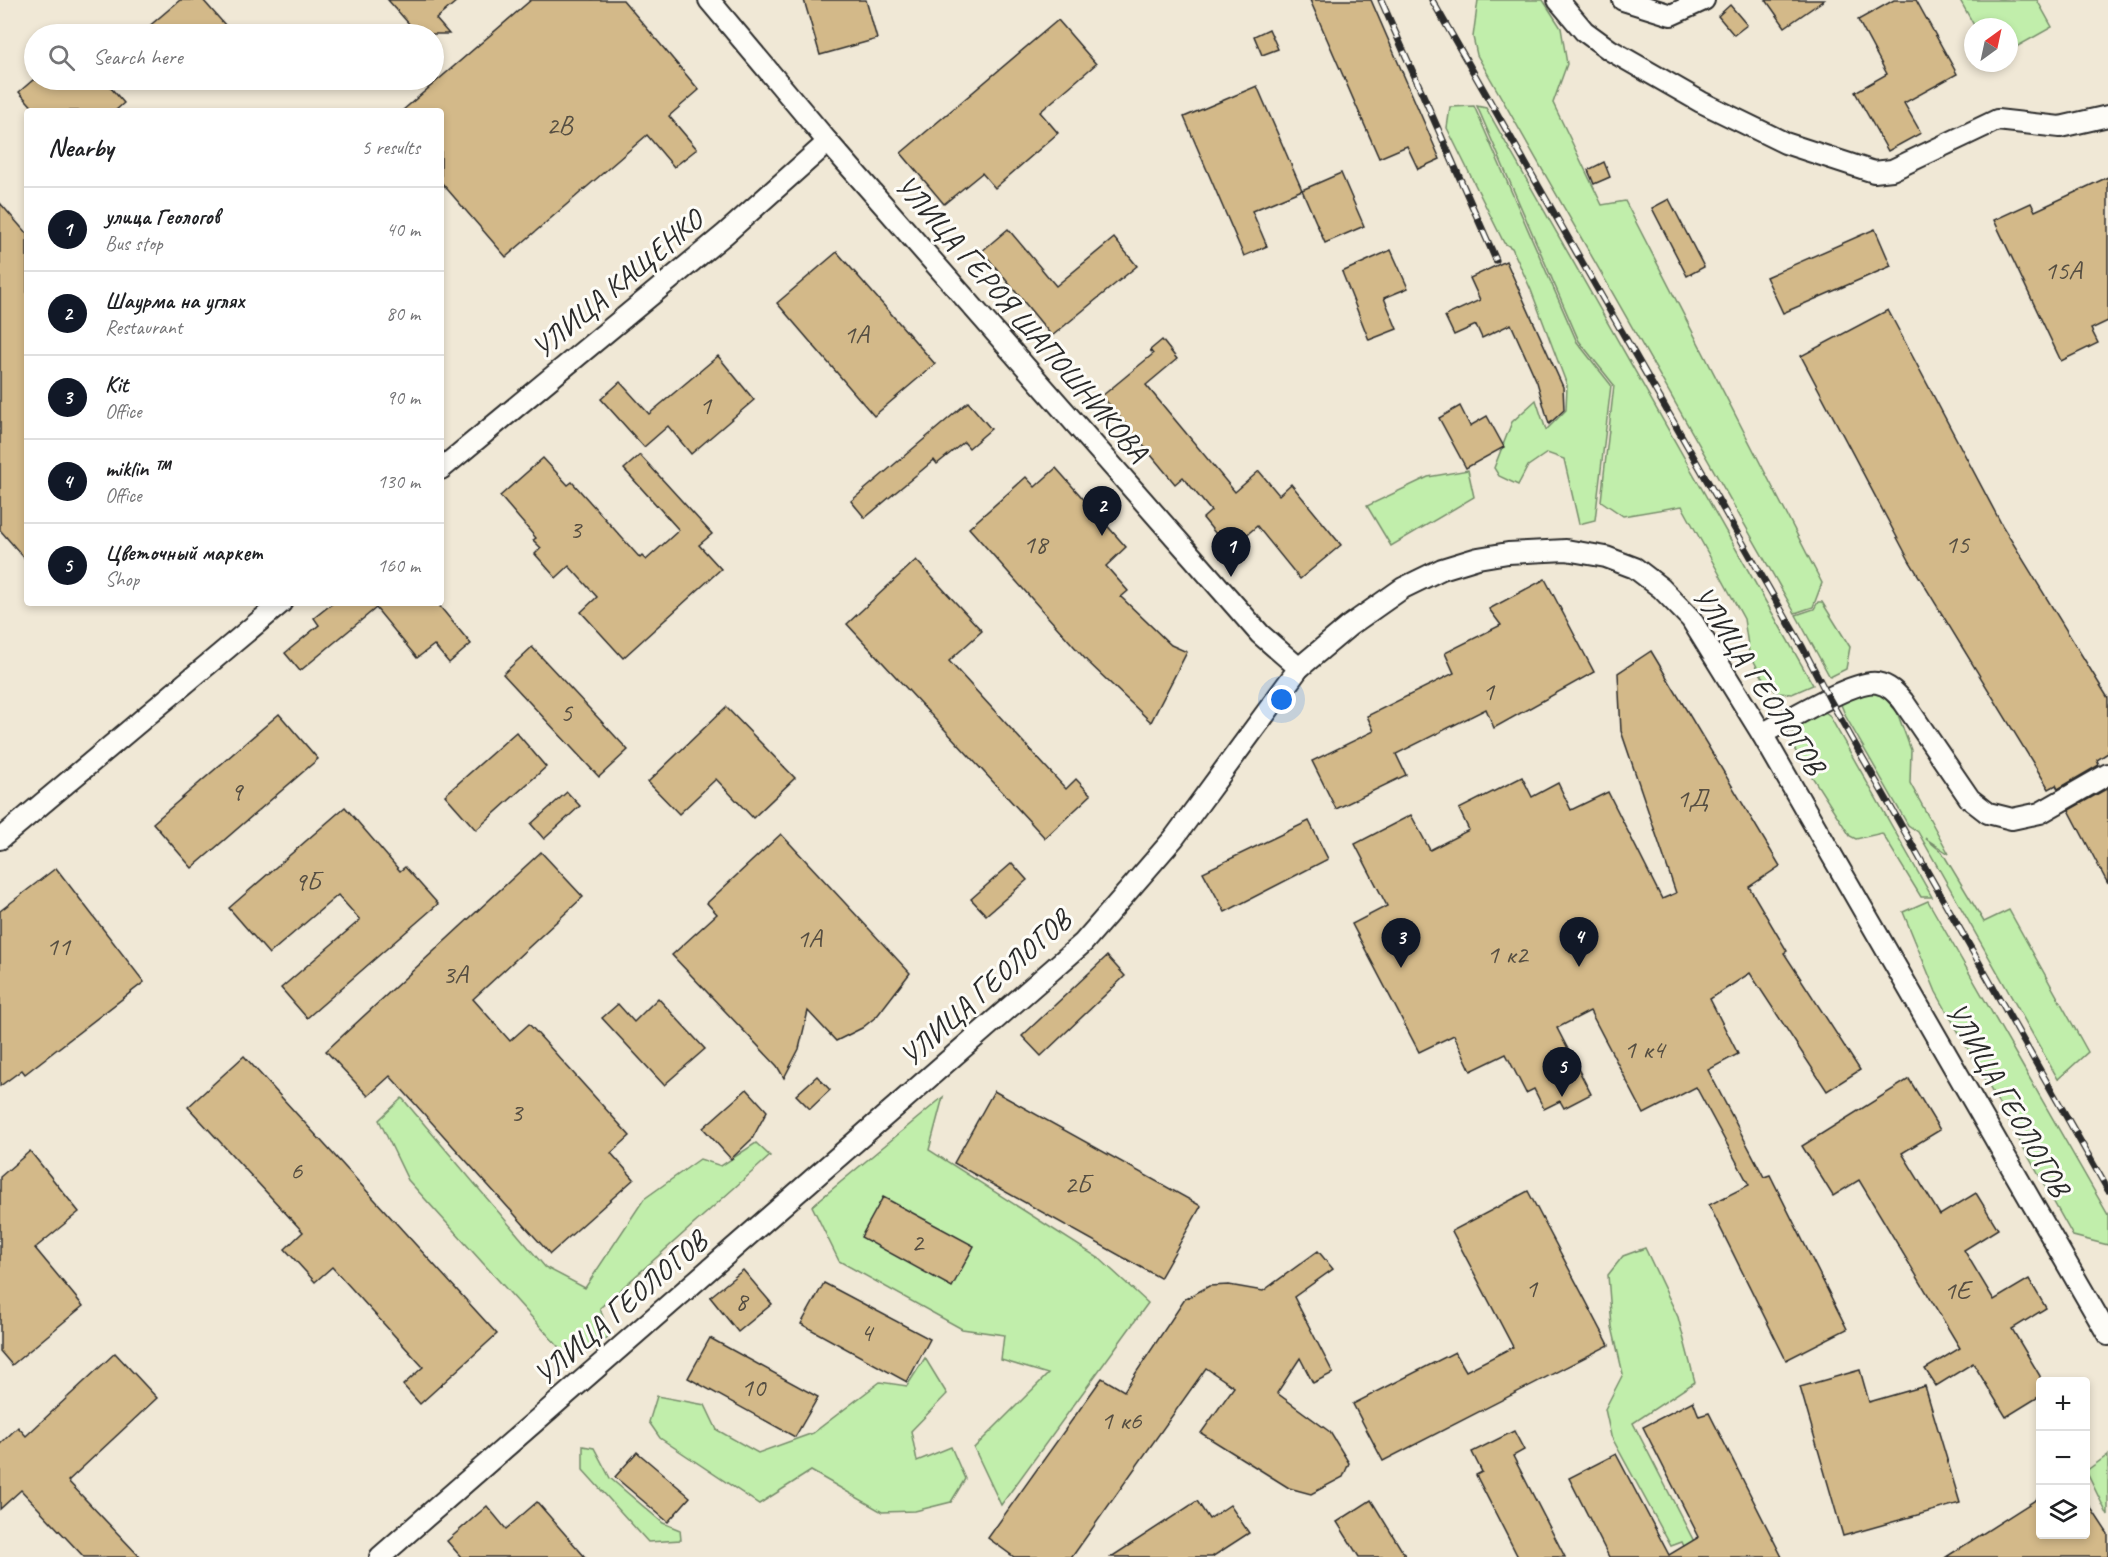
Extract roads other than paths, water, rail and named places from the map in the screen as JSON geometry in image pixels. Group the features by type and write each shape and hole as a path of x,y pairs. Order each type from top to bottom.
{"street":[{"name":"УЛИЦА ГЕРОЯ ШАПОШНИКОВА","path":"710,0 828,142 1260,634 1299,668"},
{"path":"1558,0 1584,32 1610,50 1701,102 1785,143 1874,172 1892,170 1996,120 2060,127 2108,117"},
{"path":"1623,0 1671,15 1704,0"},
{"name":"УЛИЦА КАЩЕНКО","path":"444,467 725,234 828,142"},
{"name":"УЛИЦА ГЕОЛОГОВ","path":"380,1557 1083,944 1174,838 1299,668 1350,626 1403,588 1442,569 1478,558 1508,553 1566,550 1606,557 1635,568 1661,588 1691,619 1762,734 2108,1335"},
{"path":"0,839 277,606"},
{"path":"1762,734 1855,685 1876,682 1892,688 1970,799 1988,813 2012,819 2040,813 2108,774"}],"railway":[{"path":"1381,0 1496,260"},
{"path":"1432,0 1803,648 1830,700 2108,1190"}],"place":[{"name":"Шаурма на углях","path":"1102,536"},
{"name":"улица Геологов","path":"1231,577"},
{"name":"miklin ™","path":"1579,967"},
{"name":"Kit","path":"1401,968"},
{"name":"Цветочный маркет","path":"1562,1097"}]}
